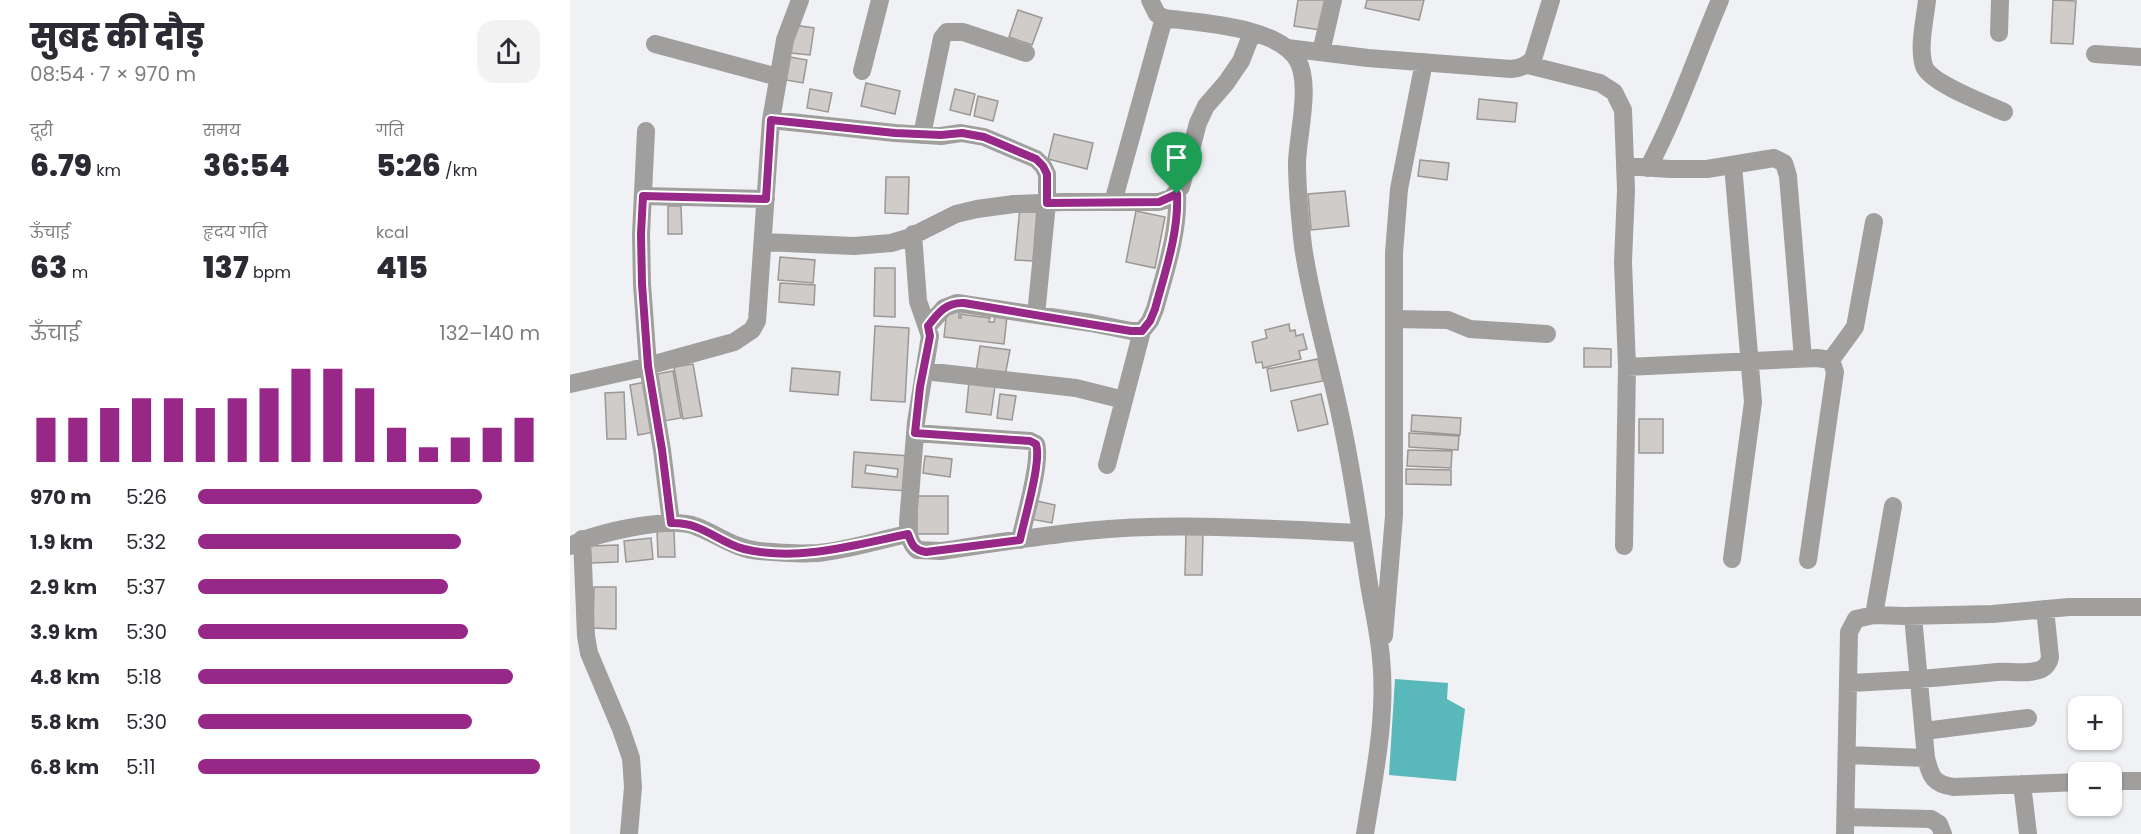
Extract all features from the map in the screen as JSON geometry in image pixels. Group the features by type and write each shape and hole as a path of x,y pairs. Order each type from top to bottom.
{"street":[{"path":"570,384 648,366 734,342 752,330 757,321 771,120 785,40 800,0"},
{"path":"862,71 880,0"},
{"path":"1322,52 1333,0"},
{"path":"1528,65 1533,59 1551,0"},
{"path":"1648,168 1675,114 1720,0"},
{"path":"1927,0 1922,46 1926,69 1937,81 2004,112"},
{"path":"1999,33 2000,0"},
{"path":"1113,202 1158,8 1276,40 1297,59 1301,70 1303,94 1298,162 1303,247 1347,450 1381,659"},
{"path":"922,135 942,38 947,32 963,32 1026,53"},
{"path":"1107,465 1142,331 1150,321 1155,309 1175,229 1178,210 1177,194 1181,187 1198,123 1206,106 1237,66 1252,33"},
{"path":"655,44 778,77"},
{"path":"1287,48 1511,69 1528,65 1600,83 1614,92 1623,110 1625,166 1623,262 1627,367 1624,546"},
{"path":"2095,54 2141,57"},
{"path":"1365,834 1380,729 1381,659 1394,516 1394,253 1399,189 1424,62"},
{"path":"771,120 922,135 962,133 984,137 1036,159 1047,174 1047,203 1036,315"},
{"path":"646,131 641,234 642,284 648,366 671,523"},
{"path":"1625,166 1687,170 1774,158 1780,160 1786,167 1803,359"},
{"path":"1732,559 1753,402 1733,165"},
{"path":"763,242 854,246 891,243 956,214 976,209 1014,204 1159,202 1177,194"},
{"path":"643,196 766,199"},
{"path":"1831,360 1856,327 1874,222"},
{"path":"914,234 918,301 930,336 915,433 908,534 911,544 917,550 926,552 1087,531 1154,528 1231,528 1361,533"},
{"path":"928,326 944,308 957,303 1142,331"},
{"path":"1394,319 1448,321 1470,329 1547,333"},
{"path":"1627,367 1824,358 1831,360"},
{"path":"1808,560 1835,372 1831,360"},
{"path":"924,371 1076,388 1124,400"},
{"path":"915,433 1030,441 1036,444 1037,463 1020,540"},
{"path":"1874,615 1893,506"},
{"path":"629,834 633,787 631,758 589,653 576,543 655,524 671,523 693,525 740,548 782,553 820,552 908,534"},
{"path":"1943,834 1939,824 1931,819 1846,826 1851,625 1856,619 1874,615 1992,614 2069,607 2141,607"},
{"path":"1849,683 1920,680 2000,672 2034,672 2049,663 2045,609"},
{"path":"1913,616 1926,758 1934,780 1941,785 1954,787 2068,782"},
{"path":"1924,731 2028,718"},
{"path":"1847,755 1926,758"},
{"path":"2122,781 2141,781"},
{"path":"2022,783 2028,834"}],"water":[{"path":"1395,679 1448,683 1447,699 1465,709 1456,781 1389,775"}],"building":[{"path":"1298,0 1325,0 1320,30 1294,26"},
{"path":"1367,0 1424,0 1419,20 1365,8"},
{"path":"2053,0 2076,1 2073,44 2051,43"},
{"path":"1018,10 1042,18 1032,45 1009,37"},
{"path":"794,25 814,28 810,55 791,53"},
{"path":"790,57 807,60 803,83 786,80"},
{"path":"866,83 900,91 895,114 861,106"},
{"path":"810,89 832,93 828,112 807,108"},
{"path":"955,89 975,94 970,115 950,110"},
{"path":"978,96 998,101 993,121 974,116"},
{"path":"1479,99 1517,103 1515,122 1477,119"},
{"path":"1054,134 1093,143 1087,169 1048,159"},
{"path":"1420,160 1449,163 1447,180 1418,176"},
{"path":"886,177 909,177 908,214 885,213"},
{"path":"1345,191 1349,226 1311,230 1308,194"},
{"path":"668,206 681,206 682,234 668,234"},
{"path":"1020,207 1037,209 1033,261 1015,260"},
{"path":"1136,211 1165,217 1155,268 1126,262"},
{"path":"780,257 815,260 813,283 778,280"},
{"path":"875,268 895,268 895,317 874,316"},
{"path":"780,283 815,285 814,305 779,302"},
{"path":"947,309 959,310 959,318 961,314 990,318 989,322 994,322 995,315 1007,316 1004,344 944,337"},
{"path":"1289,324 1290,331 1295,330 1296,336 1303,334 1307,349 1299,351 1301,359 1263,368 1262,362 1256,363 1252,342 1267,338 1265,330"},
{"path":"875,326 909,328 905,402 871,400"},
{"path":"980,346 1010,350 1005,376 976,372"},
{"path":"1584,348 1611,349 1611,367 1584,367"},
{"path":"1318,359 1323,381 1271,391 1267,369"},
{"path":"693,364 702,416 683,419 674,367"},
{"path":"792,368 840,372 838,395 790,391"},
{"path":"673,371 681,418 664,421 657,374"},
{"path":"646,382 654,432 638,435 630,385"},
{"path":"969,382 995,386 991,415 966,412"},
{"path":"624,392 626,439 607,439 605,393"},
{"path":"1000,394 1016,396 1012,420 997,418"},
{"path":"1321,394 1328,424 1298,431 1291,401"},
{"path":"1412,415 1461,418 1460,435 1411,431"},
{"path":"1639,419 1663,419 1663,453 1639,453"},
{"path":"1409,433 1459,436 1458,450 1409,447"},
{"path":"1408,450 1452,451 1451,468 1407,466"},
{"path":"854,452 910,456 908,491 852,487","holes":["866,465 898,469 897,477 865,473"]},
{"path":"925,456 952,459 950,477 923,473"},
{"path":"1406,469 1451,470 1451,485 1406,484"},
{"path":"917,496 948,496 948,534 917,534"},
{"path":"1033,500 1055,505 1052,523 1030,519"},
{"path":"657,531 674,531 675,557 658,557"},
{"path":"1186,532 1203,533 1202,575 1185,575"},
{"path":"651,538 653,559 626,562 624,541"},
{"path":"618,545 618,562 591,563 590,546"},
{"path":"594,587 616,587 616,629 593,628"}],"route":[{"path":"771,120 895,133 941,135 962,133 984,137 1036,159 1043,166 1047,174 1047,203 1159,202 1177,194 1178,210 1175,229 1155,309 1150,321 1142,331 964,303 944,308 928,326 930,336 920,387 915,433 1030,441 1036,444 1037,463 1020,540 926,552 917,550 911,544 908,534 820,552 782,553 740,548 693,525 680,522 671,523 648,366 642,284 643,196 766,199 771,120"}]}
